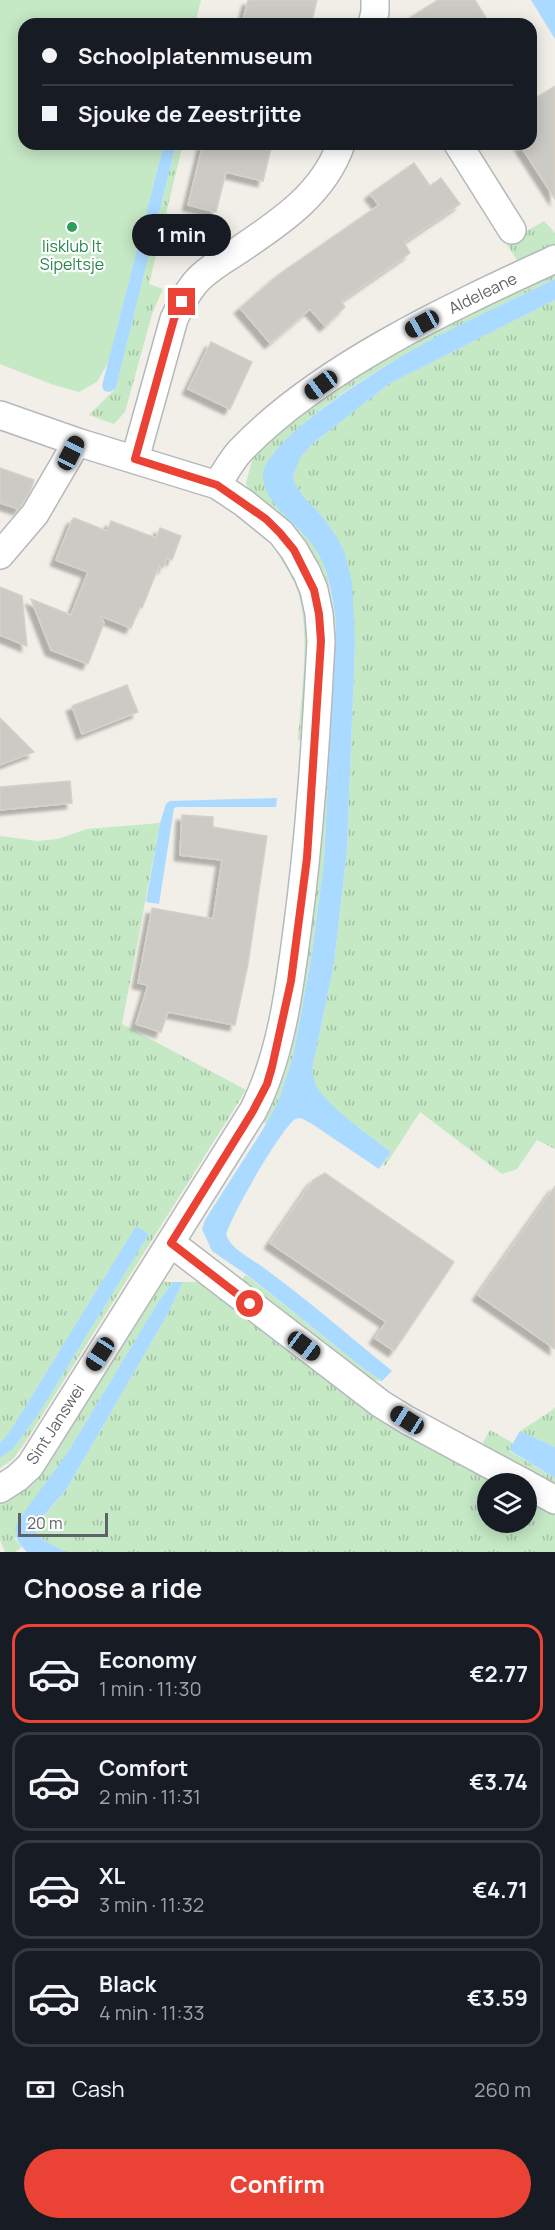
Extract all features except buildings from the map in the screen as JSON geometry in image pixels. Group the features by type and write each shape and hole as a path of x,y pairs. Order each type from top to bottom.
{"street":[{"path":"374,18 375,0"},
{"path":"135,459 174,319 182,302 196,281 214,266 273,227 306,200 327,176 338,150"},
{"path":"462,150 513,230"},
{"name":"Aldeleane","path":"217,485 239,453 267,426 321,385 366,355 422,324 555,259"},
{"name":"Sint Janswei","path":"0,415 77,442 217,485 266,519 294,550 314,590 321,641 309,835 291,981 267,1084 253,1111 30,1466 0,1489"},
{"path":"0,555 35,514 77,442"},
{"path":"171,1243 381,1404 506,1473"},
{"path":"537,1490 555,1500"}],"green space":[{"name":"Iisklub It Sipeltsje","path":"0,0 201,0 196,18 18,18 18,150 162,150 108,363 97,382 79,392 51,384 0,364"},
{"path":"175,150 182,150 149,284 163,289 153,311 125,412 114,424 89,415 116,388"},
{"path":"544,221 555,233 555,251 223,449 318,368 416,309 517,260 506,243"},
{"path":"555,266 555,279 442,334 367,377 300,427 271,456 275,505 314,545 322,559 336,621 324,861 312,954 293,1057 278,1102 266,1124 259,1119 329,616 249,494 246,483 252,461 262,442 339,381"},
{"path":"555,300 555,1149 537,1140 517,1169 502,1174 420,1112 385,1166 383,1165 391,1152 328,1102 315,1084 312,1069 334,964 347,849 355,642 335,534 303,496 293,477 300,458 312,444 389,384"},
{"path":"276,547 289,561 310,611 307,736 298,741 305,646 302,609 296,586 276,551"},
{"path":"160,823 122,1024 246,1090 24,1444 13,1459 0,1468 0,1458 14,1448 41,1410 149,1234 136,1226 9,1433 0,1443 0,836 37,841 58,839 87,829"},
{"path":"246,1275 382,1381 357,1378 247,1292 251,1287 242,1279"},
{"path":"157,1282 173,1282 157,1304 68,1452 44,1485 15,1539 22,1547 15,1552 5,1552 0,1540 0,1505"},
{"path":"183,1282 210,1282 492,1473 477,1473 477,1533 537,1533 537,1501 555,1513 555,1552 66,1552 45,1541 36,1533 37,1525 67,1488 166,1317"},
{"path":"555,1407 555,1447 520,1431 551,1411"},
{"path":"490,1430 513,1443 509,1451 555,1478 555,1492 537,1482 537,1473 521,1473 487,1454 483,1442"}],"water":[{"path":"531,0 555,0 555,39"},
{"path":"162,150 175,150 116,388 110,392 104,391 102,386"},
{"path":"555,279 555,300 389,384 312,444 300,458 293,477 303,496 321,515 344,551 352,582 355,642 347,849 334,964 312,1069 315,1083 328,1101 391,1152 379,1169 312,1124 301,1118 295,1119 278,1140 257,1174 226,1235 238,1250 297,1293 392,1371 382,1381 247,1275 212,1251 202,1229 205,1220 278,1102 293,1057 312,954 324,861 336,621 333,602 329,582 319,555 308,539 277,507 266,489 263,478 267,463 281,445 301,426 353,387 433,339"},
{"path":"277,798 276,807 174,808 159,904 146,902 160,823 166,804 170,801"},
{"path":"136,1226 149,1234 41,1410 14,1448 0,1458 0,1443 9,1433"},
{"path":"173,1282 183,1282 166,1317 67,1488 37,1524 36,1533 45,1541 66,1552 27,1552 17,1538 15,1531 17,1522 68,1452 157,1304"},
{"path":"520,1431 555,1447 555,1478 509,1450"}],"place":[{"name":"Iisklub It Sipeltsje","path":"72,227"}],"route":[{"path":"182,302 174,319 135,459 217,485 266,519 294,550 307,573 314,590 319,614 321,641 315,752 304,880 291,981 272,1067 267,1084 253,1111 171,1243 250,1304"}]}
